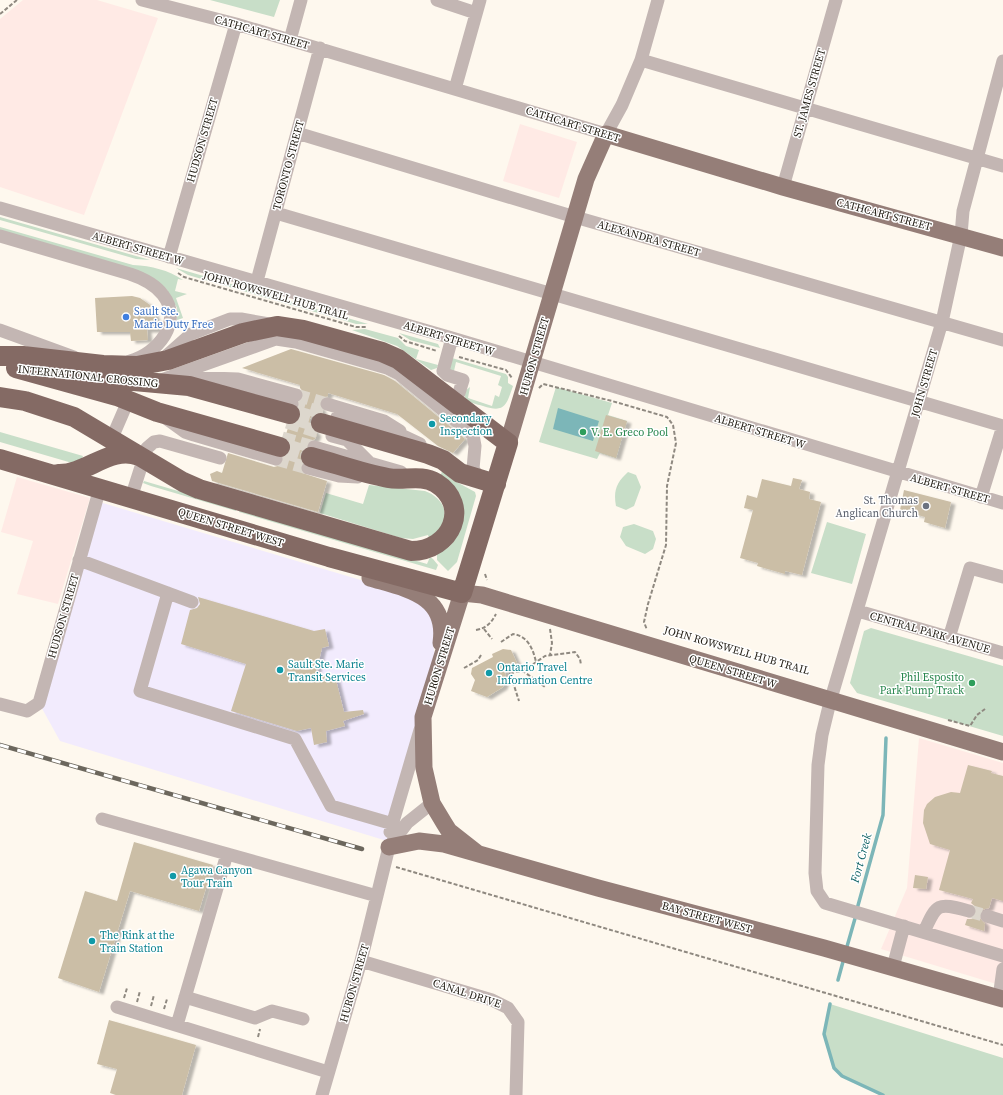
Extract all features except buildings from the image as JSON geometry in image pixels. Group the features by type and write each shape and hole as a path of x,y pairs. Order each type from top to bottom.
{"highway":[{"name":"INTERNATIONAL CROSSING","path":"0,356 23,356 97,365 137,366 182,356 243,333 277,326 303,330 390,355 405,364 453,401 464,418 508,442"},
{"name":"INTERNATIONAL CROSSING","path":"8,367 121,393 151,383 174,381 200,389 291,409"},
{"path":"121,393 157,412 280,448"},
{"path":"0,397 25,401 64,412 112,438 183,482 218,496 411,551 425,550 439,544 449,533 452,525 453,507 448,493 438,485 427,479 390,478 311,457"},
{"path":"324,421 374,439 428,454 442,460 460,473 488,482"},
{"name":"HURON STREET","path":"462,593 488,482 508,442"},
{"path":"48,474 65,474 79,471 118,453 129,453 144,458"},
{"name":"QUEEN STREET WEST","path":"0,460 100,488 329,557 462,593"}],"main road":[{"name":"CATHCART STREET","path":"606,134 783,187 1003,248"},
{"name":"HURON STREET","path":"508,442 586,179 606,134"},
{"path":"329,557 369,577 412,591 429,601 437,611 442,625 438,670"},
{"name":"HURON STREET","path":"432,803 424,768 424,717 462,593"},
{"name":"QUEEN STREET W","path":"462,593 482,595 830,702 1003,752"},
{"name":"BAY STREET WEST","path":"432,803 449,830 477,853 598,888 824,948 1001,998"},
{"path":"389,847 419,841 444,844 477,853"}],"street":[{"name":"CATHCART STREET","path":"142,0 236,24 320,48 606,134"},
{"path":"290,40 301,0"},
{"path":"437,0 478,6 455,89"},
{"name":"HURON STREET","path":"606,134 622,105 641,60 658,0"},
{"name":"ST. JAMES STREET","path":"783,187 836,0"},
{"name":"HUDSON STREET","path":"171,263 236,24"},
{"name":"TORONTO STREET","path":"256,281 276,213 320,48"},
{"path":"641,60 1003,166"},
{"name":"JOHN STREET","path":"1003,61 962,211 960,235 942,322 830,702 822,735 818,765 815,873 820,897 826,903 1003,956"},
{"name":"ALEXANDRA STREET","path":"297,133 575,217 1003,340"},
{"name":"ALBERT STREET W","path":"0,208 171,263 256,281 452,338 897,473"},
{"path":"276,213 1003,426 981,497"},
{"path":"0,330 97,365 135,360 158,346 165,336 169,323 169,308 163,296 153,286 139,277 4,238"},
{"path":"152,363 170,353 191,334 235,318 277,326"},
{"path":"452,338 447,354 444,372 463,380 459,393 453,401"},
{"path":"174,381 268,341 286,340 393,371 464,418 474,435 476,446 473,469 488,482"},
{"path":"121,393 170,389 291,409"},
{"path":"112,438 121,393"},
{"path":"121,393 167,405 280,448"},
{"path":"324,421 384,421 419,443 442,460"},
{"path":"324,421 371,463"},
{"path":"311,457 346,454 367,441 374,439"},
{"path":"131,498 149,445 154,442 160,441 220,458"},
{"path":"337,454 427,479"},
{"name":"ALBERT STREET","path":"897,473 1003,503"},
{"name":"HUDSON STREET","path":"0,704 27,711 39,703 100,488"},
{"path":"79,560 192,602"},
{"path":"949,638 970,568 1003,577"},
{"path":"168,594 140,691 295,738 331,806 393,824"},
{"name":"CENTRAL PARK AVENUE","path":"858,611 1003,653"},
{"name":"HURON STREET","path":"389,847 387,841 424,717"},
{"name":"HURON STREET","path":"322,1095 361,961 389,847 407,823 432,803"},
{"path":"102,819 376,896"},
{"path":"177,1025 227,854"},
{"path":"924,932 933,911 938,907 944,905 969,911"},
{"path":"987,916 1003,921"},
{"path":"893,968 904,926"},
{"name":"CANAL DRIVE","path":"361,961 492,1000 508,1008 518,1022 516,1095"},
{"path":"1001,998 1003,969"},
{"path":"185,997 254,1018 272,1011 303,1019"},
{"path":"117,1007 328,1072"}],"path":[{"path":"0,14 18,0"},
{"name":"JOHN ROWSWELL HUB TRAIL","path":"171,263 184,277 356,327 373,328"},
{"path":"398,335 405,341 506,370 512,375 511,381 525,385"},
{"name":"JOHN ROWSWELL HUB TRAIL","path":"525,385 538,389 543,384 612,400 667,417 673,425 676,443 667,486 666,545 644,622 650,633"},
{"path":"476,630 484,628 490,624 496,614"},
{"path":"484,628 492,639"},
{"path":"550,629 552,643 550,655"},
{"path":"501,642 513,634 520,635 534,650 536,662"},
{"path":"519,701 510,672 523,671 546,656 575,652 580,658 581,665"},
{"path":"464,668 478,660 481,656"},
{"path":"523,671 545,687"},
{"path":"970,726 977,715 985,709"},
{"path":"384,863 1003,1045"}],"shaded area":[{"path":"23,0 97,0 158,18 84,215 0,187 0,19"},
{"path":"520,124 577,142 559,198 503,181"},
{"path":"17,477 90,498 58,604 17,594 33,541 1,532"},
{"path":"96,501 374,584 425,604 436,624 433,645 438,670 387,841 60,741 39,703"},
{"path":"919,738 1003,763 1003,986 881,949 907,888"}],"green space":[{"path":"210,0 280,0 274,17"},
{"path":"0,217 150,260 136,259 0,220"},
{"path":"0,227 133,265 147,266 166,271 183,280 178,279 175,291 187,294 176,298 183,318 177,320 177,308 167,290 0,231"},
{"path":"176,268 368,324 356,324 188,275"},
{"path":"365,329 398,338 406,346 419,350 416,359 438,365 437,368 431,370 397,346 352,330"},
{"path":"399,333 438,344 440,348 410,340"},
{"path":"452,358 506,374 508,377 508,383 513,386 504,406 496,409 490,408 469,402 465,399 465,391 470,387 468,398 492,406 495,395 499,397 502,387 498,385 501,376 456,362 454,371 449,371"},
{"name":"V. E. Greco Pool","path":"556,387 612,403 608,415 627,421 616,458 600,453 597,459 539,442"},
{"path":"0,432 83,456 79,465 0,442"},
{"path":"442,471 453,480 475,492 476,496 457,562 448,571 437,560 437,554 449,547 454,541 440,478"},
{"path":"628,472 636,475 641,487 634,506 626,510 616,506 615,495 621,479"},
{"path":"144,481 236,508 236,511 151,486 143,483"},
{"path":"369,485 425,491 430,493 439,500 444,509 445,514 441,527 429,538 428,535 413,539 401,538 320,513 326,493 363,504"},
{"path":"240,509 427,564 430,557 438,565 436,570 239,512"},
{"path":"827,522 866,534 852,584 811,573"},
{"path":"634,524 653,531 656,539 653,549 645,554 626,546 620,537 623,527"},
{"path":"871,628 1003,666 1003,736 857,693 850,683 864,631"},
{"path":"830,1004 1003,1058 1003,1095 883,1095 842,1076 834,1068 824,1034"}],"water":[{"path":"558,408 599,421 593,441 553,429"}],"waterway":[{"name":"Fort Creek","path":"857,909 883,815 886,738"},
{"name":"Fort Creek","path":"846,950 856,915"},
{"name":"Fort Creek","path":"838,980 844,958"},
{"name":"Fort Creek","path":"830,1004 824,1034 834,1068 842,1076 883,1095"}],"tunnel":[{"path":"296,395 327,404"},
{"path":"292,404 323,413"},
{"path":"290,414 321,423"},
{"path":"287,422 318,432"},
{"path":"282,438 314,447"},
{"path":"280,447 311,457"},
{"path":"276,459 308,468"},
{"path":"969,911 987,916"}],"railway":[{"path":"0,745 362,849"}],"place":[{"name":"Sault Ste. Marie Duty Free","path":"126,317"},
{"name":"Secondary Inspection","path":"432,424"},
{"name":"V. E. Greco Pool","path":"583,432"},
{"name":"St. Thomas Anglican Church","path":"926,506"},
{"name":"Sault Ste. Marie Transit Services","path":"280,670"},
{"name":"Ontario Travel Information Centre","path":"489,673"},
{"name":"Phil Esposito Park Pump Track","path":"972,683"},
{"name":"Agawa Canyon Tour Train","path":"173,876"},
{"name":"The Rink at the Train Station","path":"92,941"}]}
